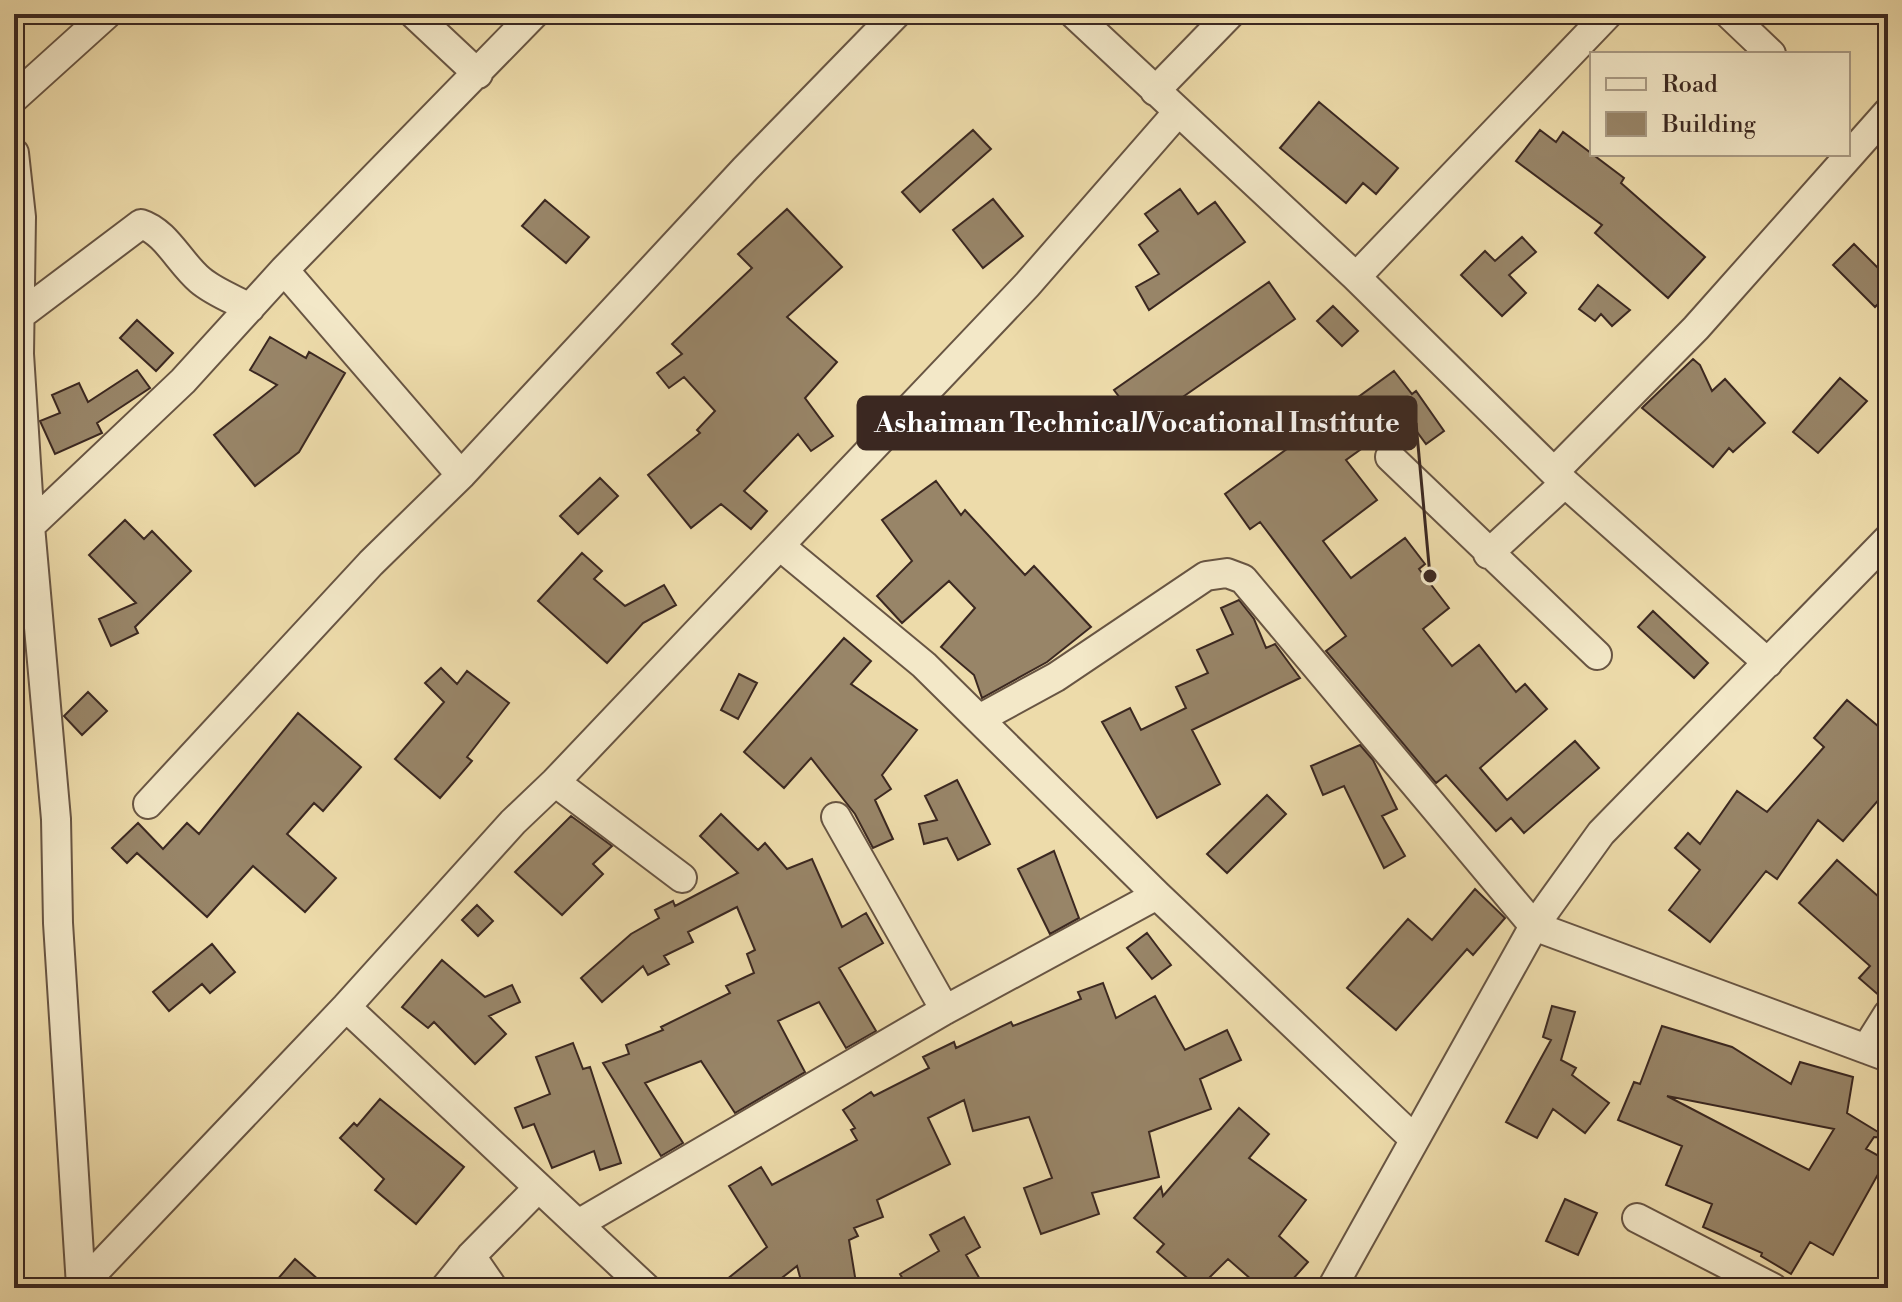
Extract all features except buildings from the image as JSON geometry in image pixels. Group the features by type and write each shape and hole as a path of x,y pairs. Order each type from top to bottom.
{"street":[{"path":"14,98 107,14"},
{"path":"414,14 478,74"},
{"path":"30,526 183,381 284,270 534,14"},
{"path":"148,804 371,563 461,475 745,169 896,14"},
{"path":"1074,14 1356,277 1560,477 1768,663"},
{"path":"1155,91 1230,14"},
{"path":"1356,277 1608,14"},
{"path":"1729,14 1769,52"},
{"path":"80,1287 346,1007 513,822 555,782 1027,285 1178,112"},
{"path":"1854,135 1888,112"},
{"path":"14,153 21,217 19,316 30,526 55,804 58,923 80,1287"},
{"path":"1488,554 1696,328 1837,156"},
{"path":"19,316 141,224 156,229 181,263 204,283 250,308"},
{"path":"284,270 461,475"},
{"path":"1390,457 1597,655"},
{"path":"1332,1288 1534,926 1601,833 1888,539"},
{"path":"780,546 924,665 1157,895 1413,1138"},
{"path":"979,719 1056,677 1206,576 1227,573 1243,579 1534,926 1877,1053 1888,1014"},
{"path":"555,782 682,878"},
{"path":"836,817 945,1010"},
{"path":"578,1224 945,1010 1157,895"},
{"path":"346,1007 646,1288"},
{"path":"445,1288 471,1256 538,1188"},
{"path":"1637,1218 1773,1288"},
{"path":"471,1256 493,1288"}],"place":[{"name":"Ashaiman Technical/Vocational Institute","path":"1430,576"}]}
